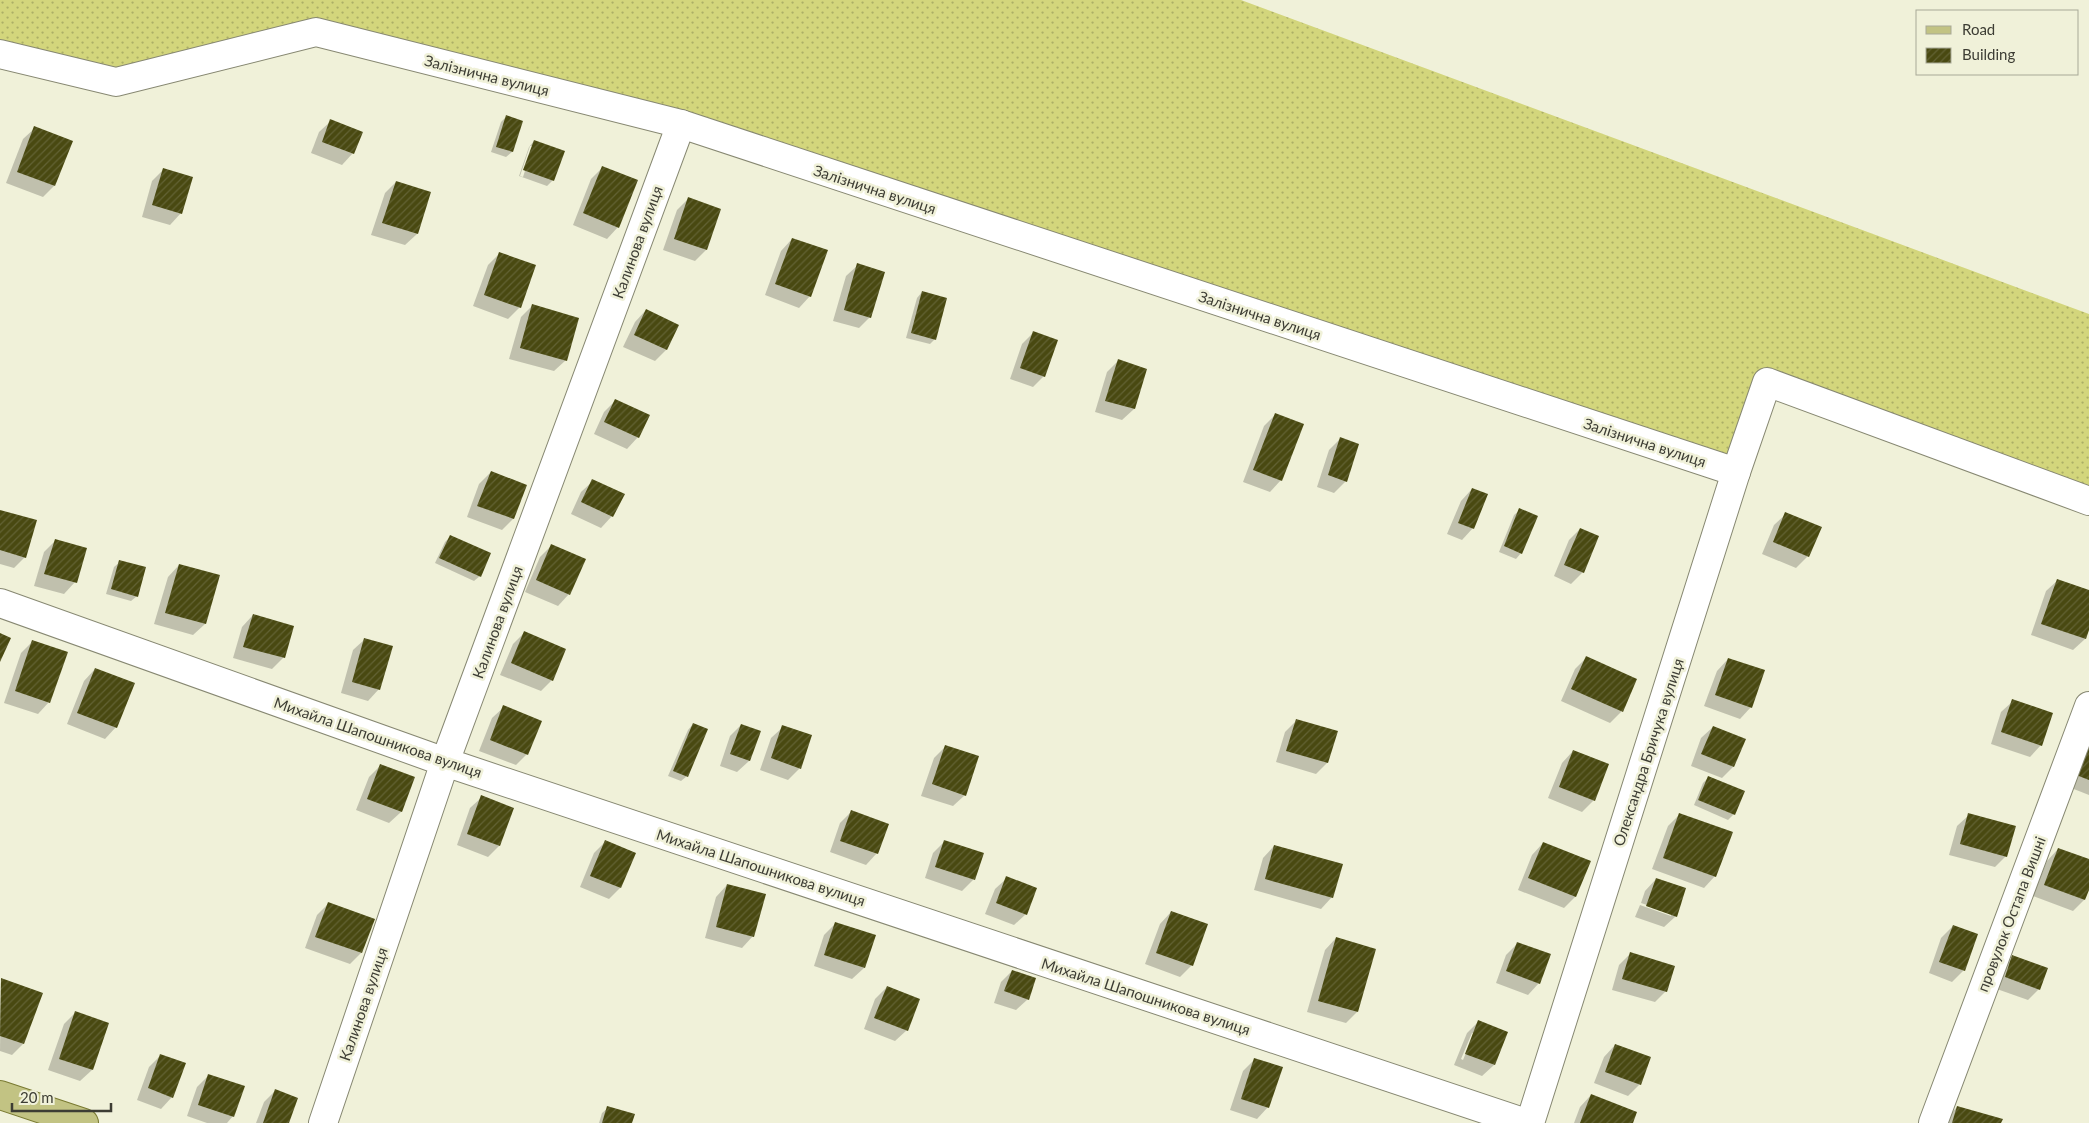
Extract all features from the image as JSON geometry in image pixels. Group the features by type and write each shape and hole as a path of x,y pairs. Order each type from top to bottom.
{"main road":[{"path":"0,1095 84,1123"}],"street":[{"name":"Залізнична вулиця","path":"0,54 116,82 316,32 681,124 1736,472"},
{"name":"Калинова вулиця","path":"323,1123 445,762 681,124"},
{"name":"Олександра Бричука вулиця","path":"1530,1123 1736,472 1767,382 2089,501"},
{"name":"Михайла Шапошникова вулиця","path":"0,603 445,762 1526,1123"},
{"name":"провулок Остапа Вишні","path":"1933,1123 2089,706"}],"green space":[{"path":"0,0 1241,0 2089,314 2089,501 1767,382 1736,472 681,124 317,32 116,82 0,54"}],"building":[{"path":"506,115 523,121 513,152 496,147"},
{"path":"330,119 363,132 354,154 322,142"},
{"path":"34,126 73,141 55,186 17,172"},
{"path":"534,140 565,151 554,181 523,170"},
{"path":"602,166 638,180 619,228 583,213"},
{"path":"163,168 193,177 182,214 152,205"},
{"path":"396,181 431,192 418,234 382,223"},
{"path":"688,197 721,209 707,250 674,239"},
{"path":"792,238 828,250 811,297 775,284"},
{"path":"499,252 536,265 521,308 484,295"},
{"path":"857,263 885,272 871,318 844,310"},
{"path":"922,291 947,298 936,340 911,333"},
{"path":"532,304 579,318 567,361 520,348"},
{"path":"646,309 679,325 667,350 634,335"},
{"path":"1033,331 1058,340 1045,377 1020,368"},
{"path":"1118,359 1147,369 1135,409 1105,401"},
{"path":"615,399 650,415 639,438 604,422"},
{"path":"1275,413 1304,424 1282,481 1253,470"},
{"path":"1340,437 1359,444 1347,482 1328,475"},
{"path":"491,471 527,485 514,519 477,506"},
{"path":"592,479 625,494 613,517 581,502"},
{"path":"1472,488 1488,494 1474,529 1458,523"},
{"path":"1519,508 1538,516 1522,554 1504,546"},
{"path":"0,510 37,520 26,558 0,550"},
{"path":"1785,512 1822,527 1809,557 1773,542"},
{"path":"1580,528 1599,536 1584,573 1564,565"},
{"path":"450,535 491,553 481,577 439,558"},
{"path":"55,539 87,548 77,583 44,574"},
{"path":"551,544 586,559 570,595 536,580"},
{"path":"119,560 146,567 138,597 111,589"},
{"path":"179,564 220,575 206,624 165,613"},
{"path":"2057,579 2089,590 2089,630 2086,639 2041,624"},
{"path":"253,614 294,626 285,658 243,647"},
{"path":"524,631 566,649 553,681 511,663"},
{"path":"0,633 11,638 0,662"},
{"path":"364,638 393,646 380,690 352,682"},
{"path":"32,640 68,652 50,703 15,691"},
{"path":"1586,656 1637,679 1623,712 1571,689"},
{"path":"1728,658 1765,670 1752,708 1715,695"},
{"path":"95,668 135,683 117,728 77,713"},
{"path":"2012,699 2053,713 2042,746 2001,732"},
{"path":"503,705 542,721 528,755 490,740"},
{"path":"1296,719 1338,731 1328,763 1286,751"},
{"path":"693,723 708,729 688,777 673,771"},
{"path":"741,724 761,731 750,761 730,754"},
{"path":"782,725 812,735 801,769 771,758"},
{"path":"1713,726 1746,739 1734,767 1701,754"},
{"path":"2089,737 2089,780 2071,773"},
{"path":"945,745 979,756 966,796 932,784"},
{"path":"1573,750 1609,764 1595,801 1559,787"},
{"path":"380,764 415,777 402,812 367,799"},
{"path":"1708,776 1745,791 1735,815 1698,800"},
{"path":"481,795 514,808 500,846 467,834"},
{"path":"851,810 889,824 878,854 840,841"},
{"path":"1679,813 1733,832 1716,877 1663,858"},
{"path":"1968,813 2016,826 2007,857 1960,844"},
{"path":"605,840 636,853 621,888 590,876"},
{"path":"944,840 984,853 975,880 935,867"},
{"path":"1543,842 1591,861 1576,897 1528,878"},
{"path":"1274,845 1343,864 1333,898 1265,879"},
{"path":"2058,848 2089,859 2089,890 2085,900 2044,885"},
{"path":"1006,876 1037,888 1027,915 996,903"},
{"path":"1656,878 1686,888 1677,917 1646,906"},
{"path":"727,884 766,894 754,937 716,927"},
{"path":"328,902 375,919 362,953 315,937"},
{"path":"1171,911 1208,924 1193,966 1156,953"},
{"path":"835,922 876,935 865,968 824,955"},
{"path":"1953,925 1978,934 1965,971 1939,962"},
{"path":"1336,937 1376,949 1358,1012 1318,1001"},
{"path":"1517,942 1551,954 1540,984 1506,971"},
{"path":"1630,952 1675,966 1667,992 1622,979"},
{"path":"2012,955 2048,968 2040,990 2005,977"},
{"path":"1012,970 1036,978 1029,1000 1004,991"},
{"path":"1,978 43,993 24,1044 0,1036"},
{"path":"887,986 920,999 908,1031 874,1018"},
{"path":"75,1011 109,1023 93,1070 59,1059"},
{"path":"1478,1020 1508,1032 1495,1065 1465,1054"},
{"path":"1615,1044 1651,1057 1641,1085 1605,1072"},
{"path":"160,1054 186,1063 173,1098 148,1088"},
{"path":"1254,1058 1283,1067 1269,1108 1241,1099"},
{"path":"208,1074 245,1086 234,1117 198,1105"},
{"path":"275,1089 298,1098 289,1123 263,1123"},
{"path":"1591,1094 1637,1112 1633,1123 1580,1123"},
{"path":"607,1106 635,1114 632,1123 602,1123"},
{"path":"1957,1106 2003,1119 2001,1123 1952,1123"}]}
